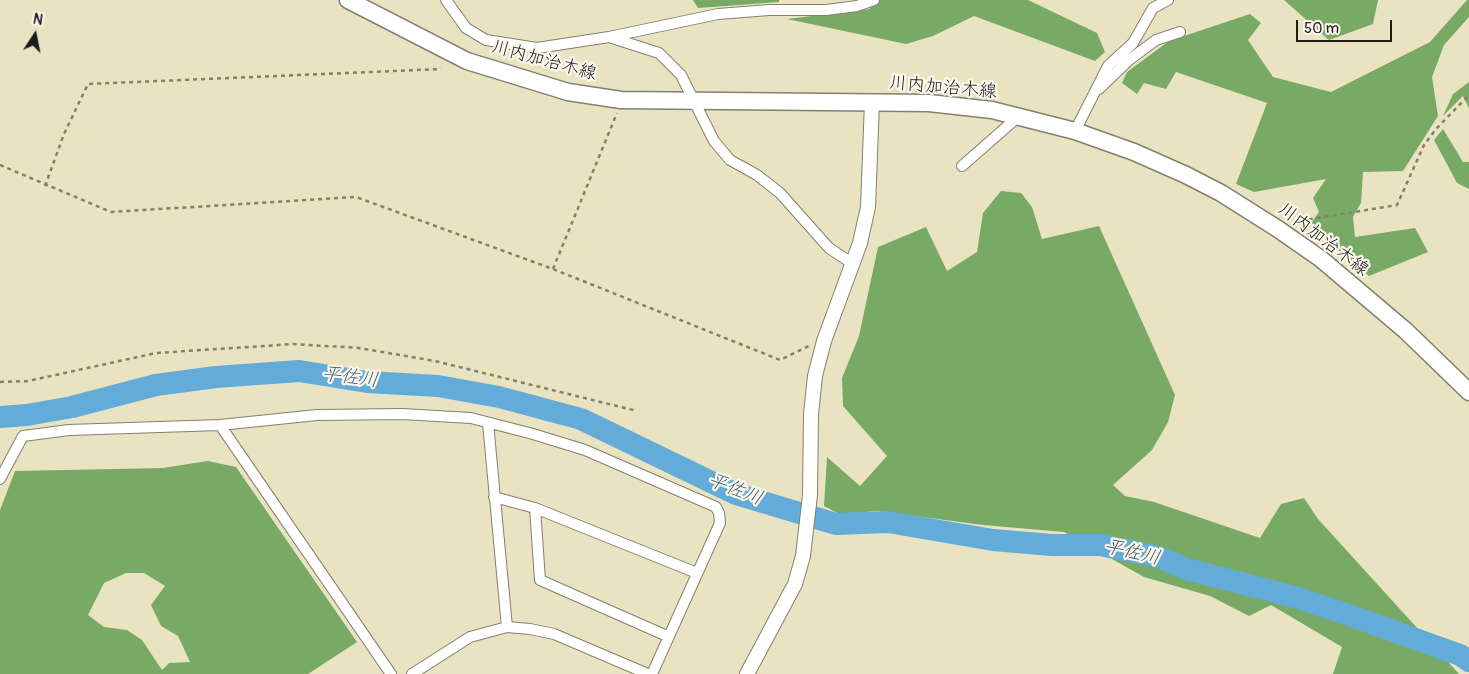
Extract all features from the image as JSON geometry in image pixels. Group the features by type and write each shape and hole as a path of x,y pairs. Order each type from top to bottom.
{"main road":[{"name":"川内加治木線","path":"348,0 467,61 568,92 621,100 872,102 964,106 1019,116 1075,131 1160,163 1221,193 1278,229 1321,259 1406,331 1469,392"}],"street":[{"path":"446,0 466,28 486,40 538,48 609,37 718,14 769,10 826,10 857,6 874,0"},
{"path":"1075,131 1092,94 1108,66 1133,43 1153,8 1168,0"},
{"path":"1092,94 1129,60 1156,40 1180,32"},
{"path":"609,37 659,53 680,76 714,141 730,160 757,175 780,193 829,248 853,264"},
{"path":"747,674 795,584 807,531 810,495 812,396 824,341 853,264 868,207 872,102"},
{"path":"962,166 1019,116"},
{"path":"1,475 23,436 69,430 220,425 317,415 402,414 472,418 585,450 716,507 720,524 667,636 652,674"},
{"path":"488,423 506,627"},
{"path":"220,425 390,674"},
{"path":"494,496 535,508 697,573"},
{"path":"535,508 540,580 667,636"},
{"path":"412,674 470,637 506,627 554,634 648,674"}],"path":[{"path":"45,186 64,134 88,84 442,68"},
{"path":"1278,229 1292,222 1396,205 1424,145 1436,129 1469,95"},
{"path":"552,269 614,122 621,100"},
{"path":"0,165 45,186 111,212 356,197 552,269 780,360 824,341"},
{"path":"0,382 28,381 156,353 294,344 359,348 435,361 637,412"}],"green space":[{"path":"693,0 779,0 779,2 698,8"},
{"path":"872,0 1028,0 1097,33 1105,52 1095,61 974,16 933,36 906,44 787,19 870,9"},
{"path":"1284,0 1378,0 1373,24 1329,40"},
{"path":"1469,0 1469,17 1444,45 1432,77 1438,116 1403,171 1363,172 1361,203 1353,217 1355,237 1415,228 1428,252 1369,276 1309,226 1319,212 1313,198 1326,179 1254,192 1236,184 1267,103 1176,72 1166,89 1144,83 1137,94 1122,83 1127,72 1169,41 1250,14 1261,23 1248,40 1273,77 1331,92 1430,42"},
{"path":"1469,82 1469,108 1463,96 1443,116 1453,94"},
{"path":"1443,129 1463,162 1469,162 1469,189 1457,183 1434,140"},
{"path":"1001,191 1021,193 1032,207 1042,239 1099,226 1175,395 1168,422 1152,450 1113,485 1125,496 1154,502 1260,538 1281,504 1304,498 1318,519 1459,674 1333,674 1342,647 1271,605 1249,616 1210,596 1144,577 1064,532 983,525 877,511 839,514 824,506 827,457 860,486 887,456 843,406 842,378 859,336 878,247 926,227 947,271 977,252 983,213"},
{"path":"208,461 236,467 357,642 308,674 0,674 0,510 15,471 163,468","holes":["126,573 144,573 165,586 151,605 161,626 178,636 190,662 169,663 162,670 142,640 127,630 104,627 88,615 104,583"]}],"waterway":[{"name":"平佐川","path":"0,417 27,415 72,407 156,385 216,377 299,371 367,382 438,386 499,397 581,419 736,494 836,524 888,522 993,540 1052,545 1100,545 1159,557 1186,569 1295,597 1343,613 1460,655 1469,661"}]}
